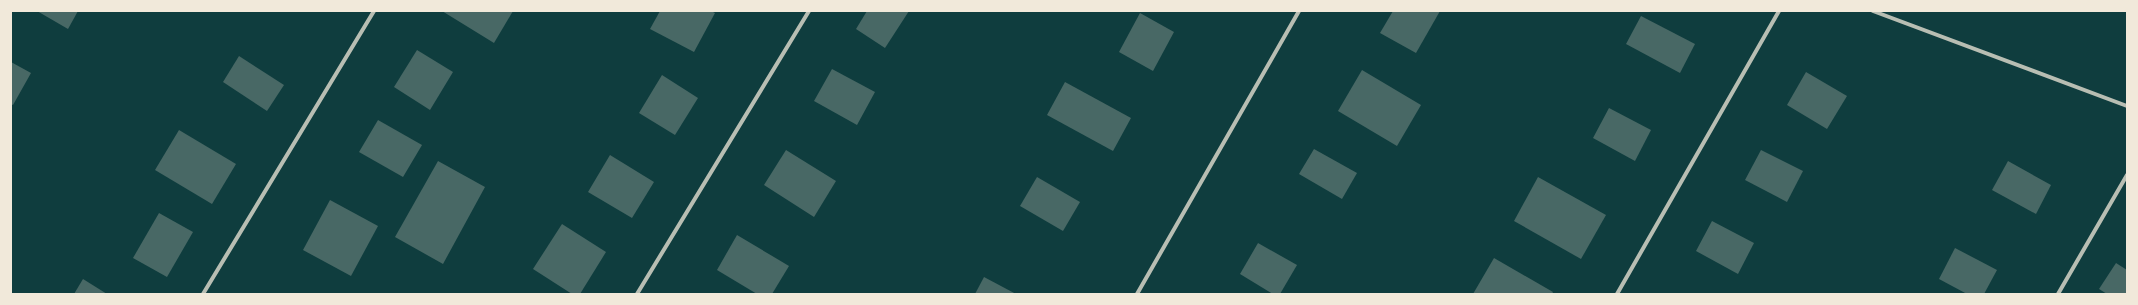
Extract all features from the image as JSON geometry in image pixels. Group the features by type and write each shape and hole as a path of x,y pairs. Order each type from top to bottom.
{"street":[{"path":"203,294 374,11"},
{"path":"637,294 809,11"},
{"path":"1138,294 1299,11"},
{"path":"1617,294 1779,11"},
{"path":"1873,11 2127,106"},
{"path":"2058,294 2127,175"}],"building":[{"path":"37,11 78,11 68,29"},
{"path":"442,11 513,11 494,43"},
{"path":"660,11 711,11 715,13 694,52 650,29"},
{"path":"867,11 909,11 885,48 856,29"},
{"path":"1393,11 1440,11 1416,53 1380,33"},
{"path":"1140,13 1174,32 1153,71 1119,52"},
{"path":"1641,16 1695,44 1680,73 1626,44"},
{"path":"417,50 453,72 430,110 394,87"},
{"path":"239,56 284,85 267,111 223,82"},
{"path":"11,62 31,73 13,105 11,104"},
{"path":"832,69 875,92 857,125 814,101"},
{"path":"1362,70 1421,105 1397,146 1338,111"},
{"path":"1806,72 1847,96 1827,129 1787,105"},
{"path":"662,75 698,98 675,135 639,113"},
{"path":"1065,82 1131,118 1113,151 1047,115"},
{"path":"1609,108 1651,130 1635,161 1593,138"},
{"path":"378,120 422,145 403,177 359,152"},
{"path":"179,130 236,164 212,204 155,170"},
{"path":"1314,149 1357,173 1342,199 1299,174"},
{"path":"786,150 836,181 814,217 764,185"},
{"path":"1761,150 1803,171 1787,202 1745,180"},
{"path":"610,155 654,182 632,218 588,192"},
{"path":"438,161 485,187 443,264 395,237"},
{"path":"2008,161 2051,185 2036,214 1992,190"},
{"path":"1037,177 1080,202 1063,231 1020,206"},
{"path":"1538,177 1606,215 1581,259 1514,221"},
{"path":"330,200 378,226 351,276 303,250"},
{"path":"159,213 193,232 167,277 133,258"},
{"path":"1712,221 1754,243 1738,274 1696,251"},
{"path":"562,224 606,252 580,294 572,294 533,269"},
{"path":"737,235 789,266 772,294 757,294 717,270"},
{"path":"1258,243 1297,265 1280,294 1273,294 1240,274"},
{"path":"1955,248 1997,270 1984,294 1967,294 1939,279"},
{"path":"1494,258 1553,292 1552,294 1473,294"},
{"path":"2116,263 2127,270 2127,294 2107,294 2099,289"},
{"path":"984,277 1016,294 975,294"},
{"path":"83,279 107,294 74,294"}]}
